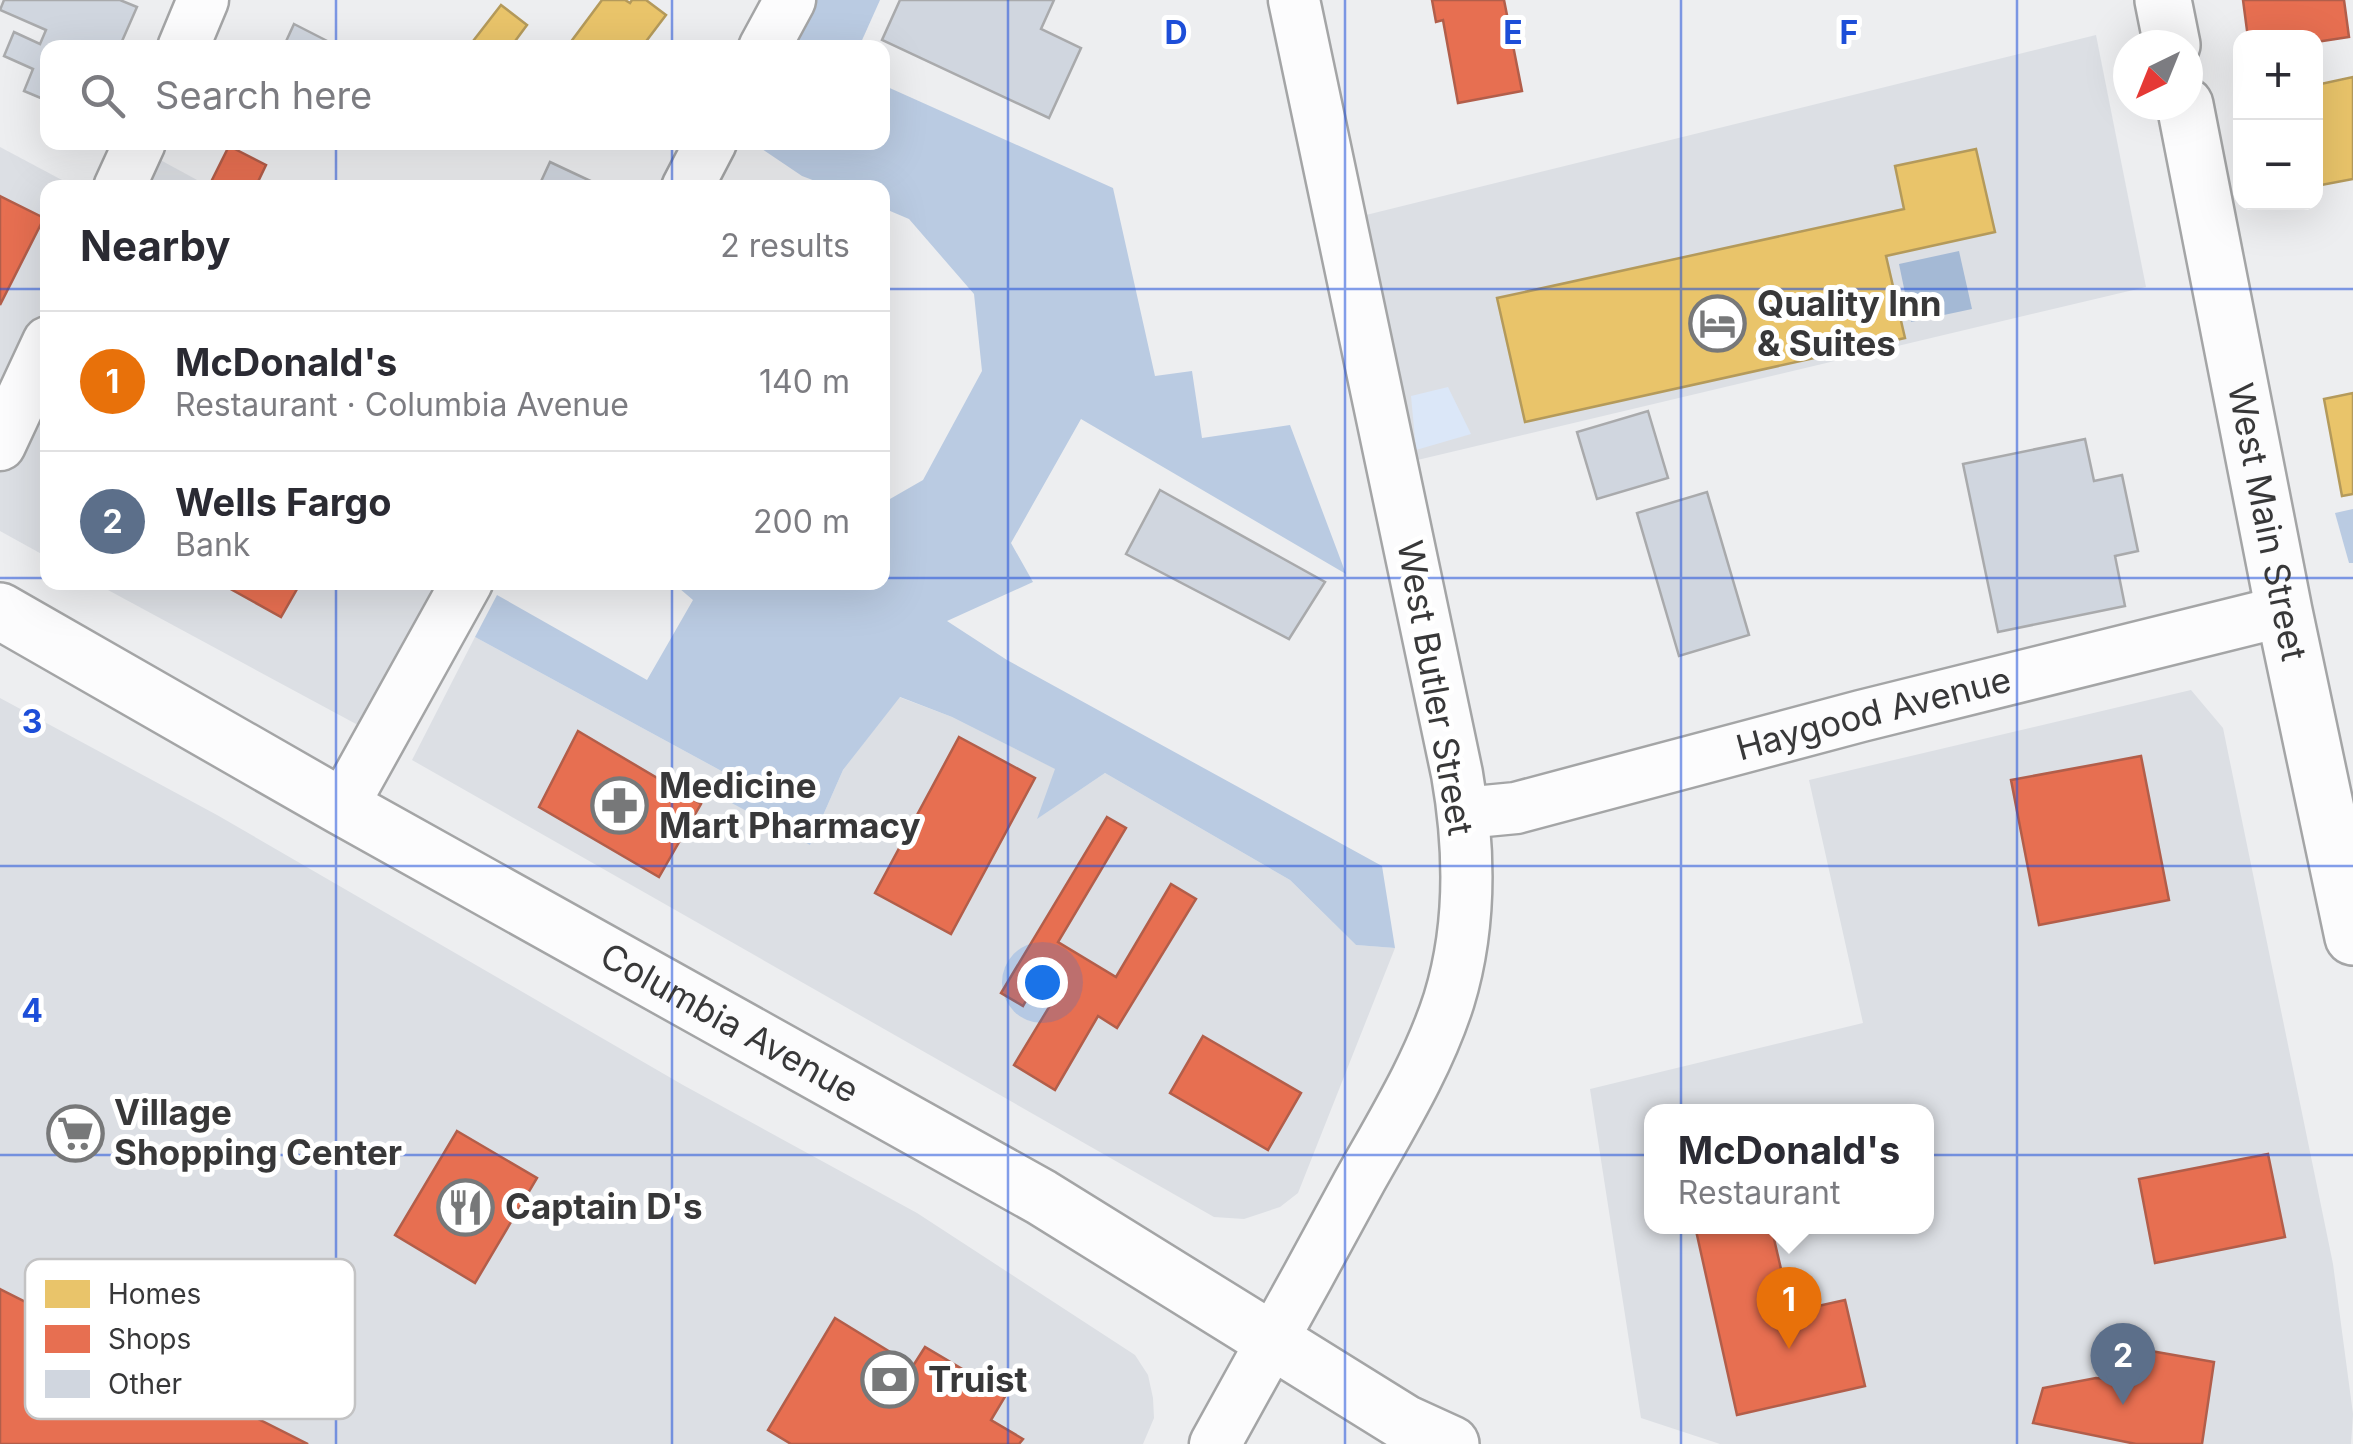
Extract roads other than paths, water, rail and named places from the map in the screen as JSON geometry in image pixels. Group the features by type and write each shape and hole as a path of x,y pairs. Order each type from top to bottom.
{"main road":[{"path":"2163,0 2169,30"},
{"name":"West Main Street","path":"2188,120 2284,611 2353,937"},
{"name":"Columbia Avenue","path":"0,611 342,807 1041,1197 1405,1423 1451,1444"}],"street":[{"path":"185,40 202,0"},
{"path":"768,40 790,0"},
{"name":"West Butler Street","path":"1215,1444 1422,1069 1448,1000 1467,891 1464,813 1294,0"},
{"path":"123,180 136,150"},
{"path":"691,180 708,150"},
{"path":"0,446 40,359"},
{"path":"342,807 463,590"},
{"name":"Haygood Avenue","path":"1464,813 1516,808 1842,721 2284,611"}],"place":[{"name":"Quality Inn & Suites","path":"1718,324"},
{"name":"Medicine Mart Pharmacy","path":"620,806"},
{"name":"Village Shopping Center","path":"75,1133"},
{"name":"Captain D's","path":"466,1207"},
{"name":"McDonald's","path":"1789,1349"},
{"name":"Truist","path":"889,1380"},
{"name":"Wells Fargo","path":"2123,1405"}]}
